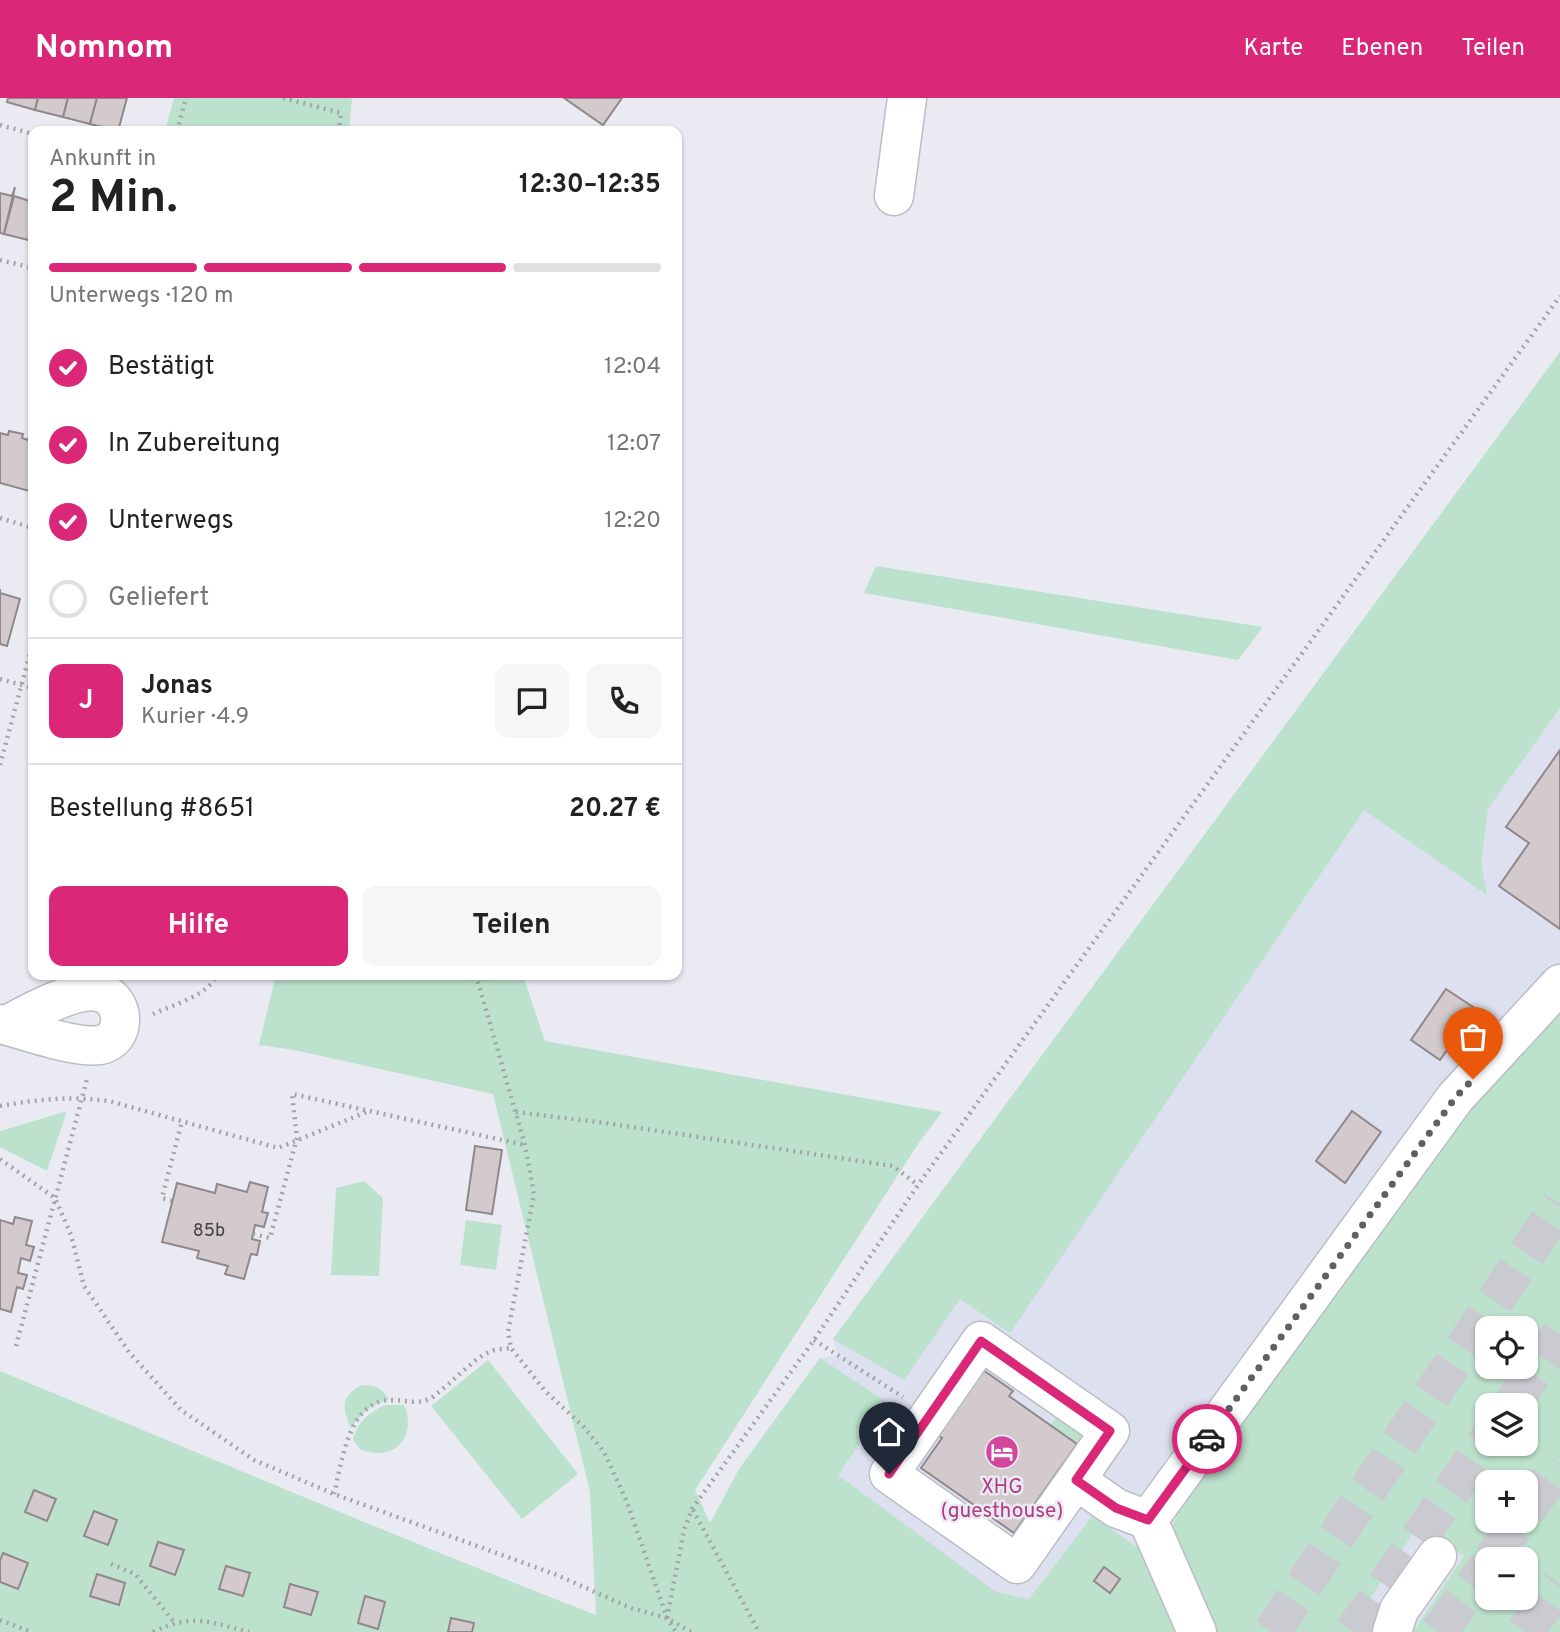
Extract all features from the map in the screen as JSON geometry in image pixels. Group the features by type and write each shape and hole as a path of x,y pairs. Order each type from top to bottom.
{"street":[{"path":"894,197 907,98"},
{"path":"1148,1520 1455,1098 1560,984"},
{"path":"981,1341 1110,1431 1076,1480 1017,1564 889,1474 981,1341"},
{"path":"1076,1480 1116,1508 1148,1520 1197,1632"},
{"path":"1391,1632 1399,1611 1437,1556"}],"path":[{"path":"178,126 186,98"},
{"path":"283,98 341,113 340,126"},
{"path":"0,125 28,133"},
{"path":"0,260 28,267"},
{"path":"667,1618 684,1530 692,1509 814,1340 918,1185 1560,296"},
{"path":"0,518 28,526"},
{"path":"0,765 28,662"},
{"path":"0,679 28,687"},
{"path":"151,1015 206,990 215,980"},
{"path":"477,980 525,1145 534,1194 508,1332 511,1348 545,1391 583,1426 604,1452 627,1502 667,1618 676,1632"},
{"path":"16,1346 88,1076"},
{"path":"253,1234 270,1238 297,1138 292,1094 525,1145"},
{"path":"0,1106 46,1098 109,1101 278,1147 370,1110"},
{"path":"516,1112 892,1166 918,1185"},
{"path":"172,1201 162,1198 182,1121"},
{"path":"0,1159 55,1198 71,1236 84,1286 129,1352 181,1410 254,1460 334,1494 557,1575 631,1608 667,1618 691,1632"},
{"path":"814,1340 930,1414"},
{"path":"334,1494 351,1428 362,1413 376,1403 389,1400 418,1403 431,1398 491,1351 511,1348"},
{"path":"692,1509 758,1632"},
{"path":"111,1564 135,1573 174,1622"},
{"path":"0,1620 31,1632"},
{"path":"153,1632 174,1622 204,1620 249,1632"}],"shaded area":[{"path":"1560,352 1560,1632 768,1632 739,1469 820,1358 837,1355 833,1339"}],"green space":[{"path":"174,98 352,98 349,126 166,126"},
{"path":"1560,352 1560,708 1488,809 1481,862 1487,895 1364,810 1010,1333 960,1299 904,1380 833,1339"},
{"path":"876,566 1263,627 1238,660 864,593"},
{"path":"275,980 525,980 545,1041 942,1112 918,1144 695,1490 710,1523 739,1469 820,1358 888,1403 838,1475 996,1592 1029,1599 1092,1516 1144,1552 1181,1632 0,1632 0,1371 596,1615 590,1492 493,1094 294,1050 259,1045"},
{"path":"1560,1008 1560,1632 1413,1632 1464,1556 1419,1524 1371,1597 1385,1627 1384,1632 1209,1632 1169,1538 1181,1503 1461,1112"},
{"path":"67,1111 47,1171 0,1147 0,1131"},
{"path":"364,1181 383,1198 379,1276 331,1275 336,1188"},
{"path":"466,1220 502,1225 496,1270 460,1265"},
{"path":"488,1360 578,1474 522,1519 431,1406"},
{"path":"362,1385 378,1388 389,1400 367,1410 351,1428 345,1409 346,1398"},
{"path":"384,1405 404,1405 408,1421 405,1437 387,1452 361,1450 353,1440 357,1428 368,1415"},
{"path":"1057,1416 1091,1440 1070,1469 1063,1464 1077,1444 1051,1425"}],"building":[{"path":"8,98 38,98 35,110 7,102"},
{"path":"38,98 68,98 63,117 35,110"},
{"path":"68,98 97,98 90,124 63,117"},
{"path":"97,98 127,98 119,126 90,124"},
{"path":"564,98 622,98 603,125"},
{"path":"15,187 4,234 0,233 0,193 12,196"},
{"path":"14,196 28,200 28,240 4,234"},
{"path":"9,431 23,434 22,438 28,440 28,491 0,483 0,433 8,435"},
{"path":"0,593 20,599 7,646 0,644"},
{"path":"1560,750 1560,929 1499,886 1529,843 1506,827"},
{"path":"1446,989 1476,1009 1440,1060 1411,1040"},
{"path":"1352,1111 1381,1132 1345,1183 1316,1161"},
{"path":"475,1146 502,1150 492,1214 466,1210"},
{"path":"250,1182 268,1187 262,1212 268,1213 264,1227 255,1225 252,1239 260,1241 257,1255 251,1254 244,1279 225,1274 228,1266 197,1258 199,1251 162,1242 177,1183 215,1193 217,1184 247,1192"},
{"path":"15,1217 32,1221 26,1245 34,1247 30,1261 21,1258 18,1273 27,1275 23,1289 17,1287 11,1312 0,1309 0,1220 13,1224"},
{"name":"XHG (guesthouse)","path":"983,1370 1013,1391 1009,1396 1077,1444 1014,1533 921,1468 942,1438 938,1435"},
{"path":"34,1490 56,1499 47,1521 25,1512"},
{"path":"94,1511 117,1520 108,1545 84,1536"},
{"path":"158,1542 184,1550 175,1575 150,1566"},
{"path":"3,1553 28,1563 18,1589 0,1582 0,1561"},
{"path":"226,1566 250,1573 243,1596 219,1589"},
{"path":"1104,1567 1120,1579 1110,1593 1094,1581"},
{"path":"97,1574 125,1583 119,1605 90,1596"},
{"path":"290,1584 318,1592 311,1615 284,1607"},
{"path":"365,1596 385,1602 378,1629 358,1623"},
{"path":"451,1618 474,1623 472,1632 448,1632"}],"tunnel":[{"path":"1272,1632 1560,1204"},
{"path":"1519,1393 1560,1334"},
{"path":"1353,1632 1476,1456"},
{"path":"1538,1494 1560,1464"},
{"path":"1501,1547 1510,1533"},
{"path":"1439,1632 1475,1583"},
{"path":"1525,1632 1560,1584"}],"way so far":[{"path":"1207,1439 1455,1098 1473,1079"}],"place":[{"name":"XHG (guesthouse)","path":"1002,1452"}],"route":[{"path":"889,1474 981,1341 1110,1431 1076,1480 1116,1508 1148,1520 1207,1439"}]}
